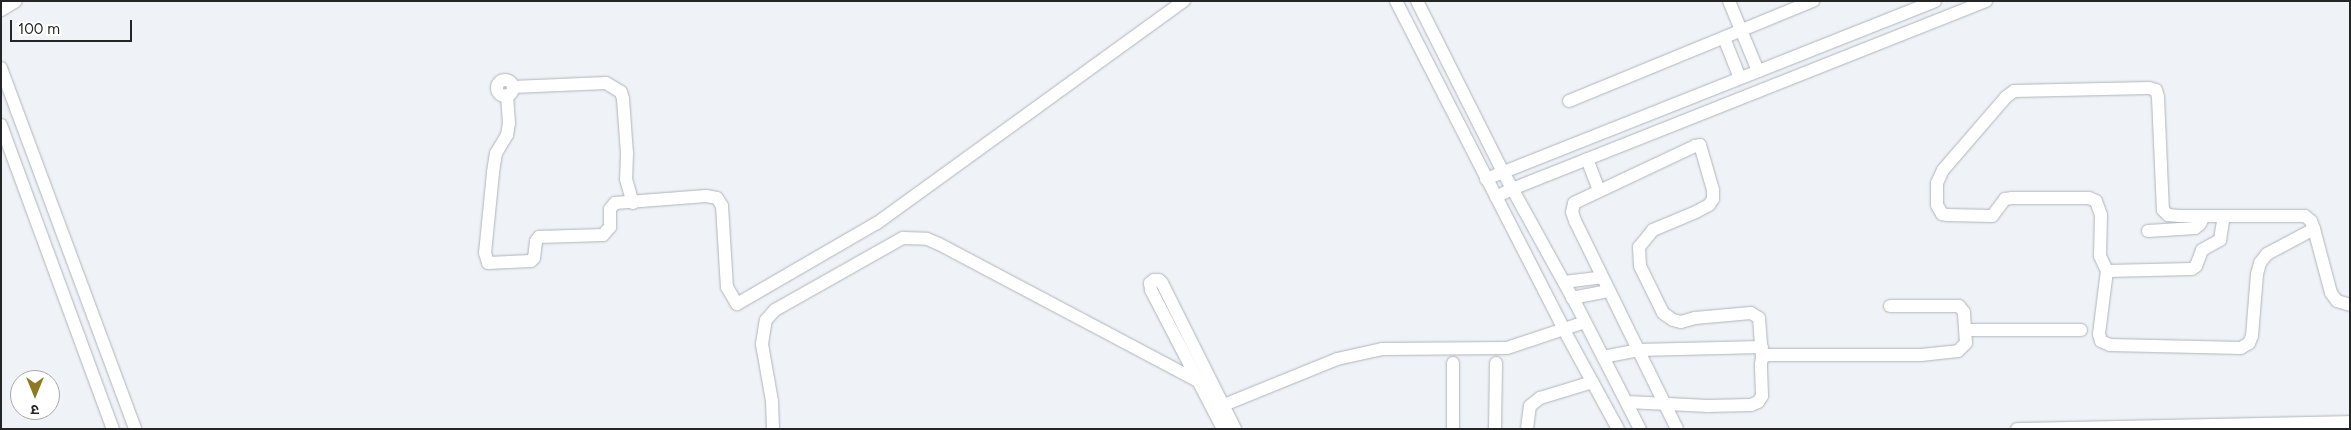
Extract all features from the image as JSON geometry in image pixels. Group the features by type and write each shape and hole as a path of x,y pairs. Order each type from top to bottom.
{"street":[{"path":"1,10 16,1"},
{"path":"633,203 626,179 627,153 621,92 606,83 510,91 506,135 496,153 493,174 485,254 488,263 531,261 534,258 536,241 540,236 603,235 610,227 610,209 613,204 633,203 706,196 719,198 722,206 727,287 737,304 878,223 1184,1"},
{"path":"1396,1 1564,330 1618,429"},
{"path":"1417,1 1503,172 1564,282 1640,429"},
{"path":"1729,1 1758,71"},
{"path":"1569,101 1813,1"},
{"path":"1486,179 1935,1"},
{"path":"1496,197 1986,1"},
{"path":"1724,38 1740,78"},
{"path":"1,68 135,429"},
{"path":"2314,229 2267,254 2260,263 2257,274 2252,336 2249,343 2241,348 2104,344 2099,334 2107,271 2100,256 2099,207 2096,201 2089,198 2012,198 2004,199 1996,212 1985,217 1947,215 1939,211 1937,206 1939,176 2006,97 2014,91 2148,88 2156,90 2158,97 2163,210 2168,214 2204,216 2305,216 2311,221 2314,229 2331,293 2337,301 2350,305"},
{"path":"1,125 113,429"},
{"path":"1627,402 1663,404 1741,406 1758,402 1762,396 1762,352 1759,318 1751,313 1695,318 1680,322 1673,320 1663,313 1640,266 1639,247 1653,230 1696,212 1709,205 1713,199 1713,190 1700,145 1598,190 1574,203 1572,212 1663,404 1677,429"},
{"path":"1587,159 1598,190"},
{"path":"2148,231 2196,228 2204,216"},
{"path":"2107,271 2192,269 2196,266 2202,250 2220,240 2224,216"},
{"path":"773,429 772,401 762,344 766,320 775,310 903,238 927,239 939,244 1200,382"},
{"path":"1564,282 1602,277"},
{"path":"1223,429 1219,408 1162,282 1154,280 1150,282 1151,290 1200,382 1219,408 1235,429"},
{"path":"1572,298 1609,291"},
{"path":"1603,357 1638,350 1762,352 1778,355 1921,356 1958,351 1966,343 1967,330 1964,312 1959,306 1890,306"},
{"path":"1219,408 1316,367 1373,351 1408,348 1507,348 1585,322"},
{"path":"1967,330 2081,330"},
{"path":"1452,429 1453,363"},
{"path":"1495,429 1496,363"},
{"path":"1527,429 1530,406 1540,398 1593,382"},
{"path":"2017,429 2341,424"}]}
